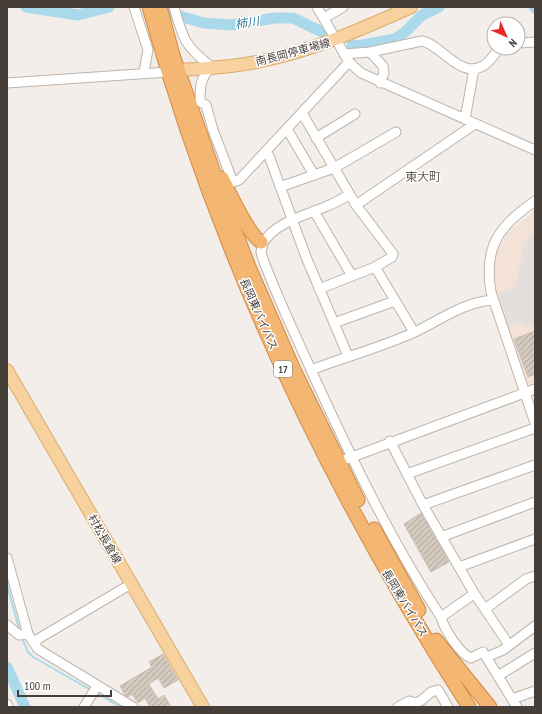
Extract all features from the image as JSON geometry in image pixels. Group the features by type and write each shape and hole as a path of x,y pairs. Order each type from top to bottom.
{"highway":[{"name":"長岡東バイパス","path":"149,7 173,71 194,100 201,135 232,224 294,370 359,503 436,640 478,707"},
{"name":"長岡東バイパス","path":"160,7 173,71 193,148 246,287 320,446 384,567 469,707"},
{"path":"201,135 254,237 262,242"},
{"path":"384,567 414,628 461,707"},
{"path":"436,640 490,707"}],"main road":[{"name":"南長岡停車場線","path":"173,71 265,61 335,40 411,7"},
{"name":"村松長倉線","path":"7,370 203,707"}],"street":[{"path":"174,7 185,41 189,47 212,67 204,73 194,100 206,105 213,130 233,182 239,180 349,62"},
{"path":"317,7 349,62 360,73 535,150"},
{"path":"324,18 343,7"},
{"path":"135,9 148,50 144,72"},
{"path":"344,54 370,52 422,41 430,44 456,63 466,68 474,69 488,62 493,56"},
{"path":"370,52 383,66 384,73 380,83"},
{"path":"464,119 475,74 474,69"},
{"path":"7,83 173,71"},
{"path":"302,112 349,195 393,254 392,257 376,268 319,289"},
{"path":"316,138 355,114"},
{"path":"356,205 475,124"},
{"path":"286,129 314,175"},
{"path":"280,187 334,168 396,132"},
{"path":"265,152 269,156 319,289 348,356"},
{"path":"349,195 293,220 268,237 262,242 261,252 263,259 348,458 426,595 441,617 443,624 464,656 471,658 484,652 515,703 535,690"},
{"path":"407,474 535,422 493,300 488,275 490,252 494,241 508,222 535,201"},
{"path":"314,211 352,276"},
{"path":"376,268 414,332"},
{"path":"311,370 414,332 446,315 480,301 493,300"},
{"path":"334,323 395,301"},
{"path":"348,458 390,441 535,389"},
{"path":"390,441 441,537 474,594 509,645"},
{"path":"424,505 535,465"},
{"path":"441,537 535,502"},
{"path":"459,567 535,539"},
{"path":"7,558 26,636"},
{"path":"485,609 526,579 535,576"},
{"path":"26,636 131,584"},
{"path":"441,617 474,594"},
{"path":"7,625 26,636 42,652 133,707"},
{"path":"487,657 509,645 535,626"},
{"path":"498,676 535,653"},
{"path":"84,707 97,686"},
{"path":"403,706 409,701 416,703 431,692 438,690 448,707"}],"shaded area":[{"path":"535,210 535,382 528,385 494,286 493,274 497,252 508,233"},
{"path":"535,233 535,322 524,327 522,322 508,326 499,293 515,287 525,242"}],"building":[{"path":"535,331 535,374 528,377 514,339"},
{"path":"421,513 449,562 431,572 404,524"},
{"path":"163,654 178,680 164,688 158,678 149,684 158,699 164,695 170,705 165,707 150,707 145,698 138,703 132,694 128,697 125,695 120,686 152,667 149,662"}],"waterway":[{"name":"柿川","path":"26,7 78,15 109,7"},
{"name":"柿川","path":"352,45 358,46 395,39 405,32 422,15 439,7"},
{"name":"柿川","path":"169,13 204,23 231,25 275,18 293,18 322,32"},
{"path":"7,585 20,632"},
{"path":"22,638 28,652 33,657 91,690"},
{"path":"7,667 25,707"},
{"path":"95,692 120,707"}],"district":[{"name":"東大町","path":"423,177"}]}
